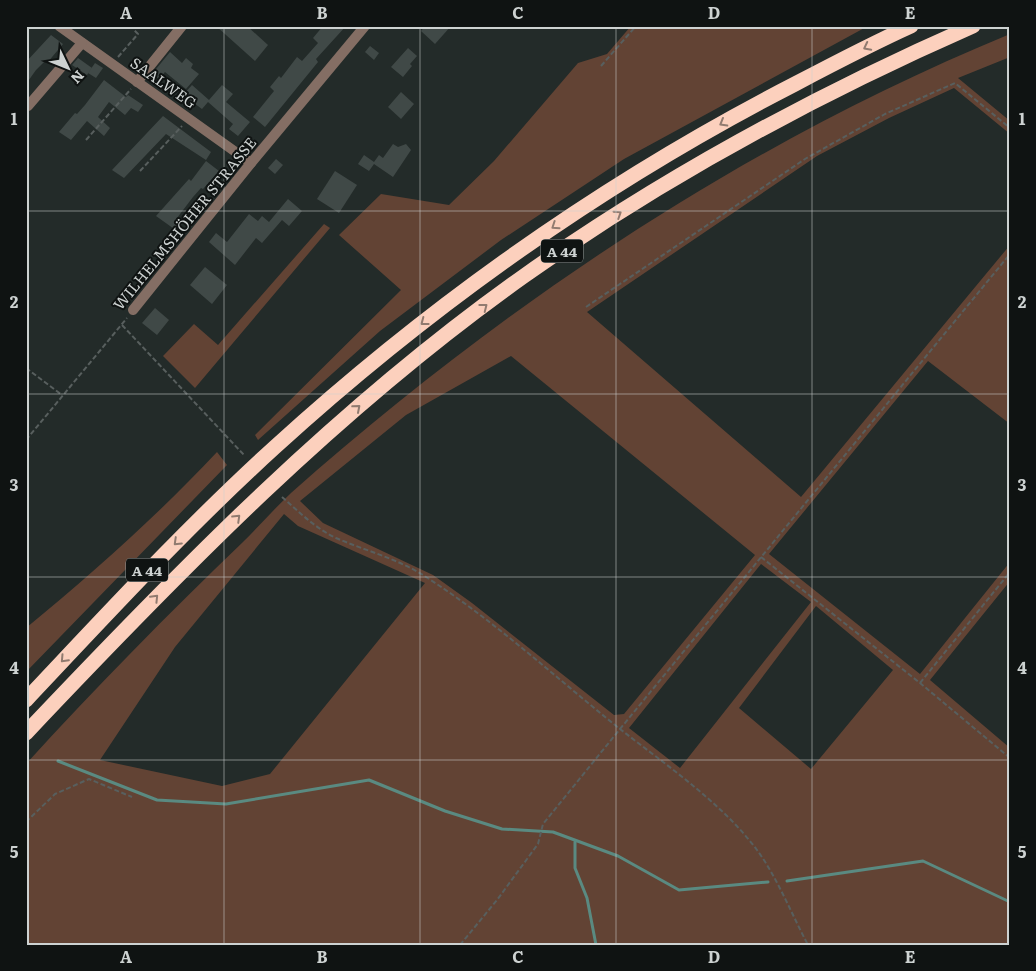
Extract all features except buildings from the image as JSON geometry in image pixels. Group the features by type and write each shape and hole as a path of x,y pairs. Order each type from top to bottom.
{"highway":[{"name":"A 44","path":"26,700 149,568 274,447 392,346 500,264 635,174 751,106 879,40 911,26"},
{"name":"A 44","path":"26,733 166,587 306,452 395,376 523,276 639,200 768,124 878,68 973,26"}],"street":[{"name":"SAALWEG","path":"59,26 251,163"},
{"path":"137,82 182,26"},
{"name":"WILHELMSHÖHER STRASSE","path":"133,310 251,163 365,26"},
{"path":"28,106 82,43"}],"path":[{"path":"601,66 636,26"},
{"path":"112,64 138,34 134,30"},
{"path":"86,140 137,82"},
{"path":"586,307 805,159 885,114 954,83 1010,128"},
{"path":"140,172 189,118"},
{"path":"460,945 497,900 538,844 542,824 1010,254"},
{"name":"WILHELMSHÖHER STRASSE","path":"26,440 133,310"},
{"path":"122,325 244,455"},
{"path":"26,368 62,395"},
{"path":"282,496 311,524 335,537 425,576 477,614 677,774 746,836 759,853 808,945"},
{"path":"761,556 920,683 1010,758"},
{"path":"920,683 1010,572"},
{"path":"26,822 55,794 89,779 132,797"}],"shaded area":[{"path":"631,26 868,26 624,159 501,240 380,331 258,440 255,435 401,290 339,235 381,194 449,205 494,161 578,63 607,54"},
{"path":"1010,34 1010,57 958,78 1010,121 1010,134 954,88 889,118 817,156 587,312 801,497 1010,245 1010,424 928,361 769,554 920,674 1010,562 1010,581 930,680 1010,748 1010,945 26,945 26,764 133,651 291,493 372,423 542,293 722,177 816,125 912,77","holes":["511,356 755,555 624,714 614,715 472,603 433,575 323,523 300,501 406,415","284,514 298,526 425,583 270,774 222,786 100,760 175,647","761,564 811,602 680,768 629,728","816,606 893,670 811,769 739,708"]},
{"path":"324,224 330,228 195,388 163,356 194,324 218,345"},
{"path":"217,452 227,465 26,672 26,628 125,543"}],"waterway":[{"path":"58,761 157,800 226,804 369,780 445,811 502,829 553,832 618,856 679,890 768,882"},
{"path":"575,842 575,868 587,898 596,945"},
{"path":"787,881 923,861 1010,902"}]}
